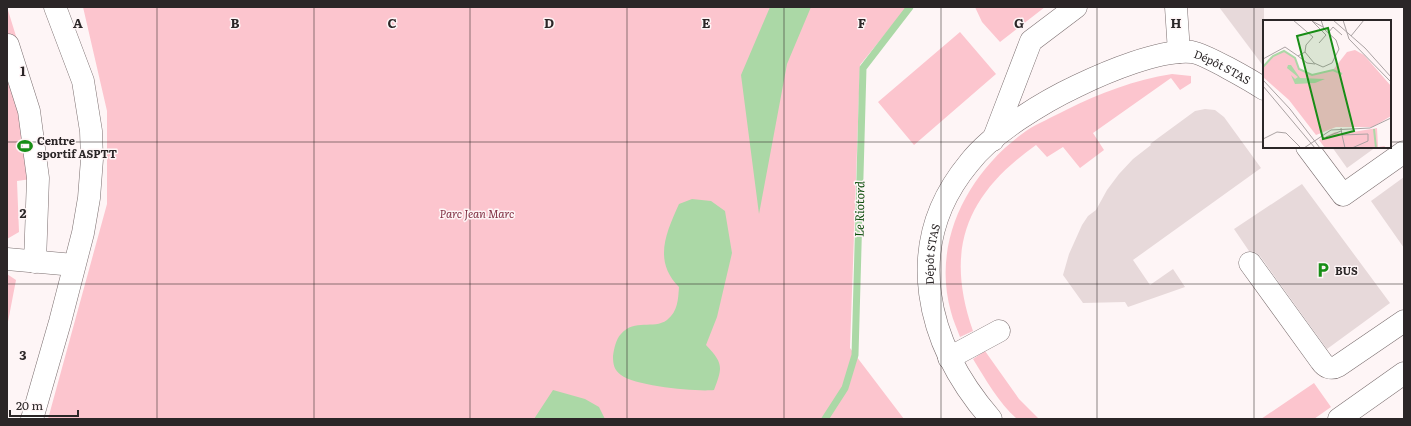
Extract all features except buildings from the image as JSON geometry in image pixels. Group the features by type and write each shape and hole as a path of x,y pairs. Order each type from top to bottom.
{"street":[{"path":"32,419 83,233 89,198 92,159 91,131 83,81 55,7"},
{"name":"Dépôt STAS","path":"993,140 1031,41 1076,7"},
{"name":"Dépôt STAS","path":"1176,7 1179,52"},
{"path":"8,45 29,111 38,178 35,262"},
{"name":"Dépôt STAS","path":"991,419 972,395 948,358 940,337 929,294 929,252 933,230 941,208 953,184 969,161 993,140 1062,93 1086,81 1145,60 1179,52 1202,54 1263,88"},
{"path":"1309,148 1343,195 1404,152"},
{"path":"7,259 74,265"},
{"path":"1250,263 1320,361 1328,367 1333,368 1338,366 1404,321"},
{"path":"948,358 999,331"},
{"path":"1352,415 1404,373"}],"green space":[{"name":"Centre sportif ASPTT","path":"7,7 40,114 38,178 17,181 19,232 7,239"},
{"name":"Parc Jean Marc","path":"83,7 907,7 860,65 850,348 904,419 48,419 107,204 107,111"},
{"path":"975,7 1045,7 1000,42 982,22"},
{"path":"960,32 996,74 914,145 878,102"},
{"path":"1172,74 1191,76 1191,83 1180,90 1171,78 1093,133 1104,150 1080,168 1063,147 1047,157 1036,145 1012,164 993,183 978,204 968,225 962,249 961,274 965,301 973,331 960,337 951,312 946,285 946,259 951,234 960,210 972,187 987,166 1006,147 1035,125 1092,98 1118,88 1144,80"},
{"path":"7,274 16,280 7,327"},
{"path":"985,351 1019,399 1039,419 1017,419 1004,405 973,359"},
{"path":"1314,383 1331,407 1314,419 1261,419"}],"shaded area":[{"path":"770,7 811,7 787,64 759,214 741,75"},
{"path":"692,199 711,201 725,211 732,253 717,317 706,345 716,356 720,366 719,376 714,390 680,389 652,385 628,379 615,369 613,362 613,353 617,341 619,336 626,329 638,325 662,323 671,317 675,309 678,301 679,287 671,277 666,267 664,247 666,236 679,204"},
{"path":"553,390 585,399 599,407 605,419 534,419"}],"waterway":[{"name":"Le Riotord","path":"825,419 845,388 855,355 863,68 910,7"}],"place":[{"name":"Centre sportif ASPTT","path":"25,146"},
{"name":"BUS","path":"1323,270"}]}
